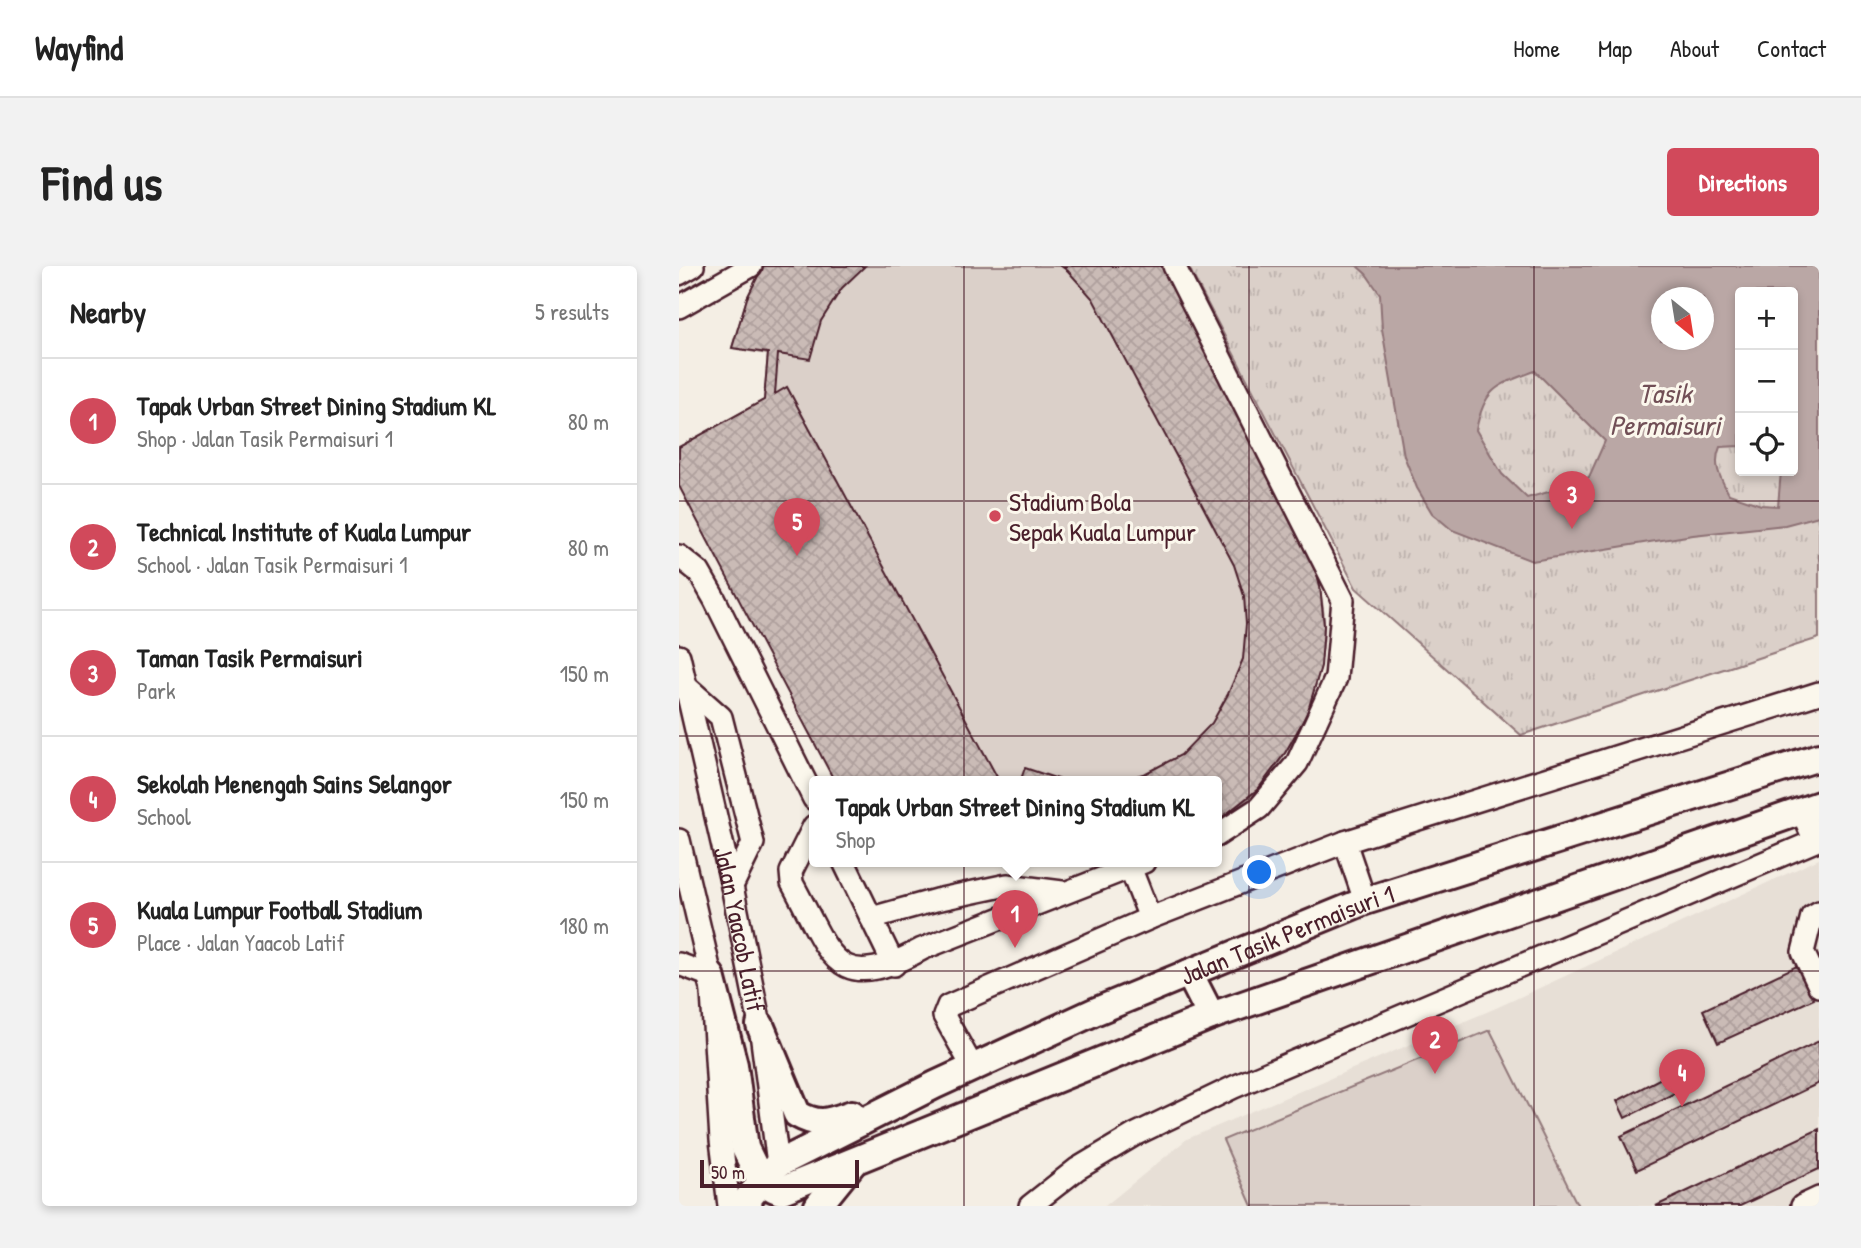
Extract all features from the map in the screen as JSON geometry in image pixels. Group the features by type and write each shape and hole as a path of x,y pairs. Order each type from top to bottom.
{"main road":[{"name":"Jalan Tasik Permaisuri 1","path":"775,1185 935,1085 1094,1012 1189,973 1365,901 1819,757"},
{"name":"Jalan Tasik Permaisuri 1","path":"775,1185 853,1163 1211,1016 1810,809"},
{"path":"1189,973 1211,1016"},
{"path":"711,976 734,1065 745,1148 775,1185 749,1197 748,1206"},
{"path":"760,1025 791,1103 797,1114 806,1120 824,1124 935,1085"},
{"path":"818,1206 853,1163"}],"street":[{"path":"679,274 693,266"},
{"path":"679,307 751,266"},
{"path":"1174,266 1343,600 1336,678 1297,763 1259,808 1222,832"},
{"path":"679,556 699,572 715,600 809,789"},
{"name":"Jalan Yaacob Latif","path":"679,656 732,886 760,1025 775,1185"},
{"path":"687,687 721,717 753,843 732,886"},
{"path":"973,1068 944,1016 948,1006 1150,918 1346,842 1819,693"},
{"path":"1030,1206 1077,1169 1134,1135 1234,1087 1817,845 1810,809"},
{"path":"809,836 791,872 792,883 833,958 851,970 872,971 894,964 922,949 1129,867"},
{"name":"Jalan Yaacob Latif","path":"679,840 711,976 721,1140 729,1206"},
{"path":"1346,842 1365,901"},
{"path":"846,867 894,964"},
{"path":"1138,867 1150,918"},
{"path":"871,918 936,900 1007,885 1064,893"},
{"path":"1819,912 1812,916 1803,952 1819,986"},
{"path":"679,964 711,976"},
{"path":"718,1206 721,1140"},
{"path":"1802,1206 1819,1198"}],"shaded area":[{"path":"1819,859 1819,1206 1105,1206 1187,1139 1496,1008"}],"green space":[{"name":"Stadium Bola Sepak Kuala Lumpur","path":"763,266 1163,266 1320,586 1324,629 1313,693 1296,733 1273,771 1259,788 1222,818 1222,776 832,776 679,447 764,400 768,354 732,348 747,298"},
{"path":"1188,266 1819,266 1819,638 1521,735 1356,588"},
{"path":"1490,1030 1578,1206 1252,1206 1223,1140"}],"water":[{"name":"Tasik Permaisuri","path":"1357,266 1819,266 1819,516 1785,525 1693,535 1532,561 1452,530 1432,513 1417,488 1404,456 1382,329 1380,294","holes":["1535,371 1605,441 1589,477 1570,486 1527,498 1502,474 1476,430 1488,396 1502,385"]}],"building":[{"path":"763,266 865,266 842,288 821,321 810,359 778,354 775,394 787,387 996,776 832,776 679,486 679,447 764,400 768,353 732,348 747,298"},
{"path":"1061,266 1163,266 1310,546 1320,586 1324,626 1321,666 1307,714 1285,753 1258,789 1222,817 1222,776 1137,776 1181,755 1212,723 1243,659 1246,624 1244,596 1234,565 1093,299"},
{"path":"1025,768 1049,776 1022,776"},
{"path":"1799,965 1814,999 1718,1043 1703,1010"},
{"path":"1819,1041 1819,1083 1637,1170 1621,1136"},
{"path":"1686,1065 1695,1083 1625,1118 1617,1101"},
{"path":"1819,1129 1819,1169 1740,1206 1656,1206"}],"place":[{"name":"Stadium Bola Sepak Kuala Lumpur","path":"995,516"},
{"name":"Taman Tasik Permaisuri","path":"1572,529"},
{"name":"Kuala Lumpur Football Stadium","path":"797,556"},
{"name":"Tapak Urban Street Dining Stadium KL","path":"1015,948"},
{"name":"Technical Institute of Kuala Lumpur","path":"1435,1074"},
{"name":"Sekolah Menengah Sains Selangor","path":"1682,1107"}]}
